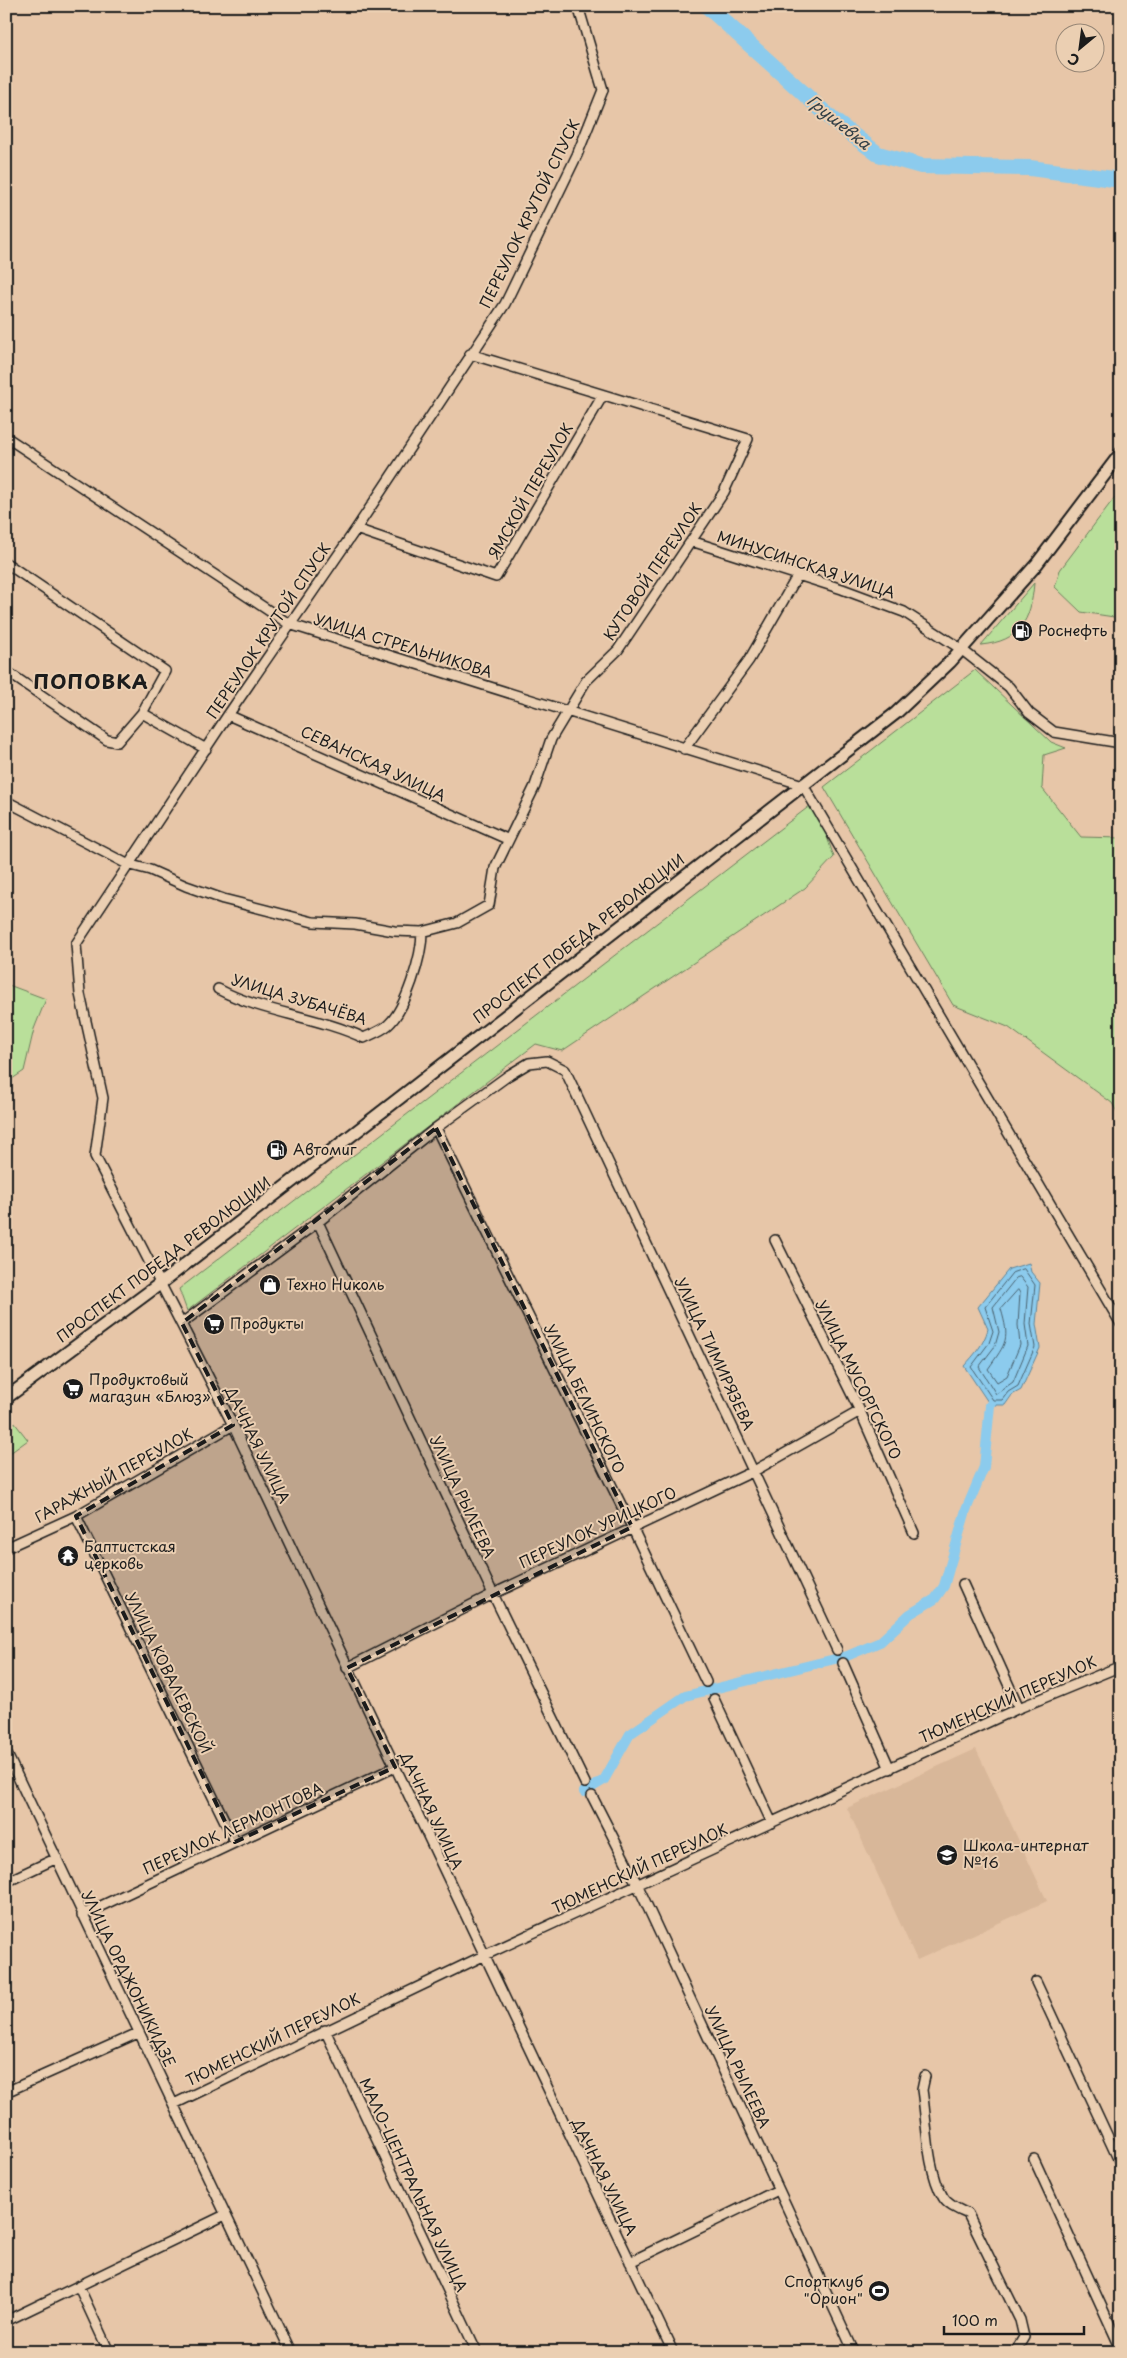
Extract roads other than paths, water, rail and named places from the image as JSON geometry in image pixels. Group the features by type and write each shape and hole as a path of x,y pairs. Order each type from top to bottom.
{"main road":[{"name":"ПРОСПЕКТ ПОБЕДА РЕВОЛЮЦИИ","path":"6,1398 161,1283 896,713 961,649 1036,565 1121,453"}],"street":[{"name":"ПЕРЕУЛОК КРУТОЙ СПУСК","path":"161,1283 95,1156 103,1098 80,994 76,944 127,864 289,624 356,529 470,354 505,304 578,155 602,90 578,6"},
{"path":"470,354 603,395"},
{"name":"КУТОВОЙ ПЕРЕУЛОК","path":"422,932 457,923 489,905 495,868 507,839 535,786 551,739 586,681 618,650 724,492 748,439 603,395"},
{"name":"ЯМСКОЙ ПЕРЕУЛОК","path":"356,529 496,577 603,395"},
{"name":"УЛИЦА СТРЕЛЬНИКОВА","path":"6,437 289,624 684,749 803,784"},
{"name":"МИНУСИНСКАЯ УЛИЦА","path":"691,540 842,589 904,612 961,649 1009,687 1029,713 1054,732 1121,743"},
{"path":"6,563 165,671 142,713 117,742 107,740 6,671"},
{"path":"684,749 749,660 798,575"},
{"path":"142,713 206,749"},
{"name":"СЕВАНСКАЯ УЛИЦА","path":"228,715 507,839"},
{"path":"803,784 1121,1324"},
{"path":"6,801 127,864 150,870 186,886 223,899 312,922 355,924 394,931 422,932"},
{"name":"УЛИЦА ЗУБАЧЁВА","path":"218,990 236,999 311,1019 364,1038 387,1026 395,1017 418,965 422,932"},
{"name":"УЛИЦА ТИМИРЯЗЕВА","path":"436,1128 529,1063 547,1061 564,1070 837,1650"},
{"path":"182,1323 318,1222 436,1128"},
{"name":"УЛИЦА БЕЛИНСКОГО","path":"436,1128 632,1526 706,1682"},
{"name":"УЛИЦА РЫЛЕЕВА","path":"318,1222 492,1594 585,1783"},
{"name":"УЛИЦА МУСОРГСКОГО","path":"775,1240 860,1411 914,1534"},
{"name":"ДАЧНАЯ УЛИЦА","path":"161,1283 233,1425 673,2352"},
{"name":"ПЕРЕУЛОК УРИЦКОГО","path":"347,1668 492,1594 632,1526 754,1471 860,1411"},
{"name":"ГАРАЖНЫЙ ПЕРЕУЛОК","path":"6,1548 76,1516 233,1425"},
{"name":"УЛИЦА КОВАЛЕВСКОЙ","path":"76,1516 235,1842"},
{"path":"963,1584 1019,1708"},
{"path":"843,1663 890,1769"},
{"name":"ТЮМЕНСКИЙ ПЕРЕУЛОК","path":"174,2104 325,2030 1019,1708 1121,1666"},
{"path":"714,1699 772,1823"},
{"name":"УЛИЦА ОРДЖОНИКИДЗЕ","path":"6,1752 291,2352"},
{"name":"ПЕРЕУЛОК ЛЕРМОНТОВА","path":"82,1915 395,1767"},
{"name":"УЛИЦА РЫЛЕЕВА","path":"592,1796 638,1886 854,2352"},
{"path":"6,1882 56,1858"},
{"path":"1036,1982 1121,2165"},
{"name":"МАЛО-ЦЕНТРАЛЬНАЯ УЛИЦА","path":"325,2030 477,2352"},
{"path":"6,2092 138,2033"},
{"path":"925,2076 922,2090 936,2178 943,2198 951,2205 968,2214 1020,2320 1024,2337 1015,2352"},
{"path":"1034,2159 1121,2349"},
{"path":"630,2262 778,2190"},
{"path":"6,2321 225,2215"},
{"path":"79,2287 109,2352"}],"water":[{"path":"1029,1263 1031,1272 1040,1283 1036,1324 1040,1348 1021,1390 1012,1395 1005,1405 990,1405 964,1366 982,1344 988,1329 978,1307 1009,1269"}],"waterway":[{"name":"Грушевка","path":"707,6 833,120 878,154 921,166 1030,168 1121,180"},
{"path":"584,1792 604,1780 630,1734 685,1696 847,1656 880,1642 910,1614 935,1599 944,1586 966,1510 984,1467 990,1405"}],"place":[{"name":"Роснефть","path":"1022,631"},
{"name":"Автомиг","path":"277,1150"},
{"name":"Техно Николь","path":"270,1285"},
{"name":"Продукты","path":"214,1324"},
{"name":"Продуктовый магазин «Блюз»","path":"73,1389"},
{"name":"Баптистская церковь","path":"68,1556"},
{"name":"Школа-интернат №16","path":"947,1855"},
{"name":"Спортклуб \"Орион\"","path":"879,2291"}],"district":[{"name":"ПОПОВКА","path":"91,682"}]}
